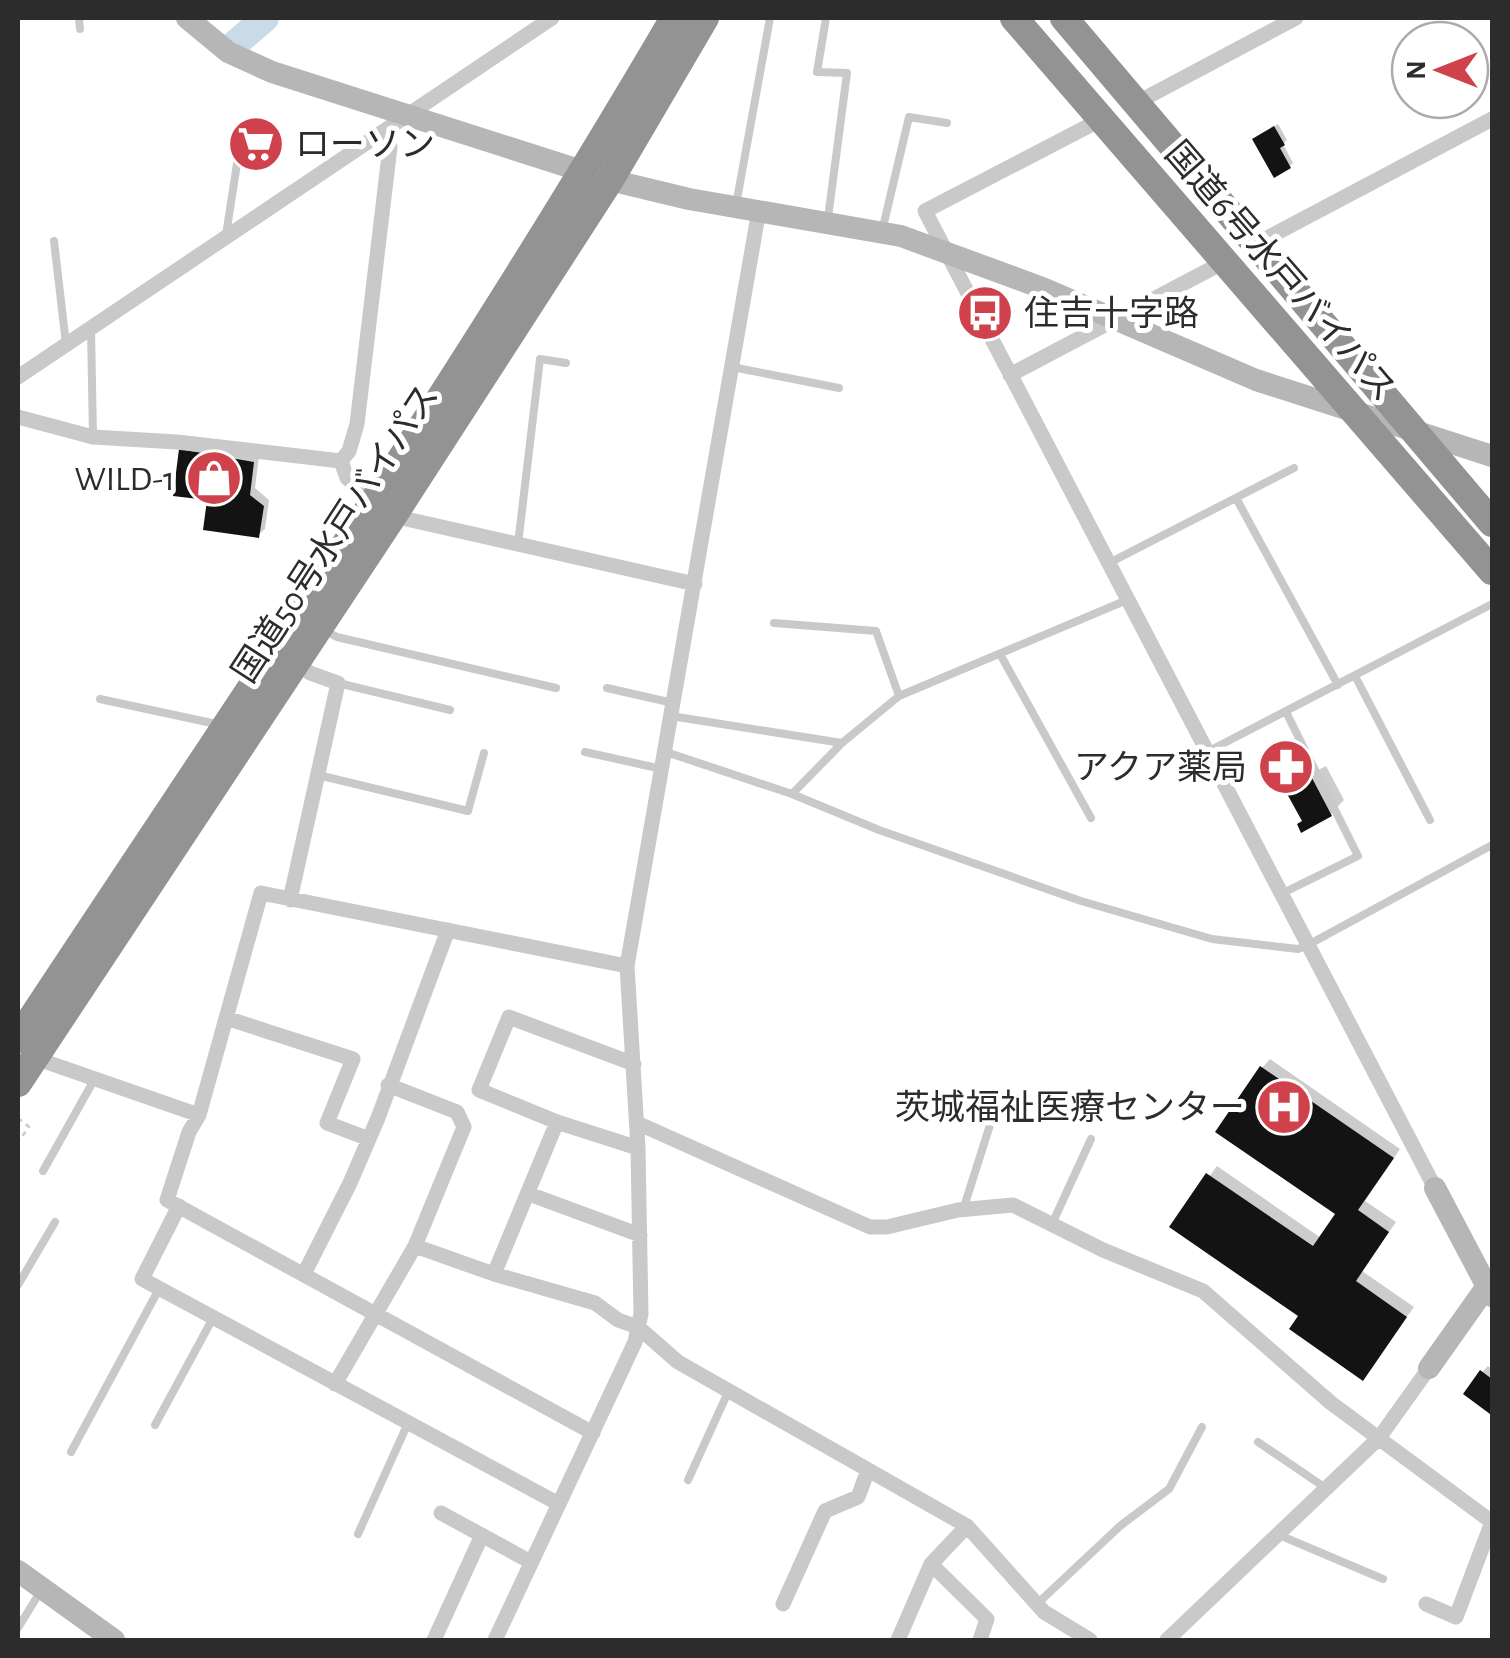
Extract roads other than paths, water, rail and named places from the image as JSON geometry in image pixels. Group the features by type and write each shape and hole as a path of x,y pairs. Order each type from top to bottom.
{"highway":[{"name":"国道50号水戸バイパス","path":"597,176 674,18"},
{"name":"国道50号水戸バイパス","path":"18,1082 23,1048 225,726 383,509 597,176 705,18"},
{"name":"国道6号水戸バイパス","path":"1014,18 1492,571"},
{"name":"国道6号水戸バイパス","path":"1064,18 1421,434 1492,523"},
{"name":"国道50号水戸バイパス","path":"23,1048 318,627 383,509"}],"street":[{"path":"188,18 214,43 246,63 597,176 688,199 882,232 944,250 1256,380 1492,456"},
{"path":"18,377 552,18"},
{"path":"1136,103 1296,18"},
{"path":"1102,119 925,211 1306,946 1490,1291 1379,1438 1167,1640"},
{"path":"1256,244 1492,120"},
{"path":"341,461 357,424 390,147 386,131"},
{"path":"495,1640 593,1433 641,1314 638,1148 628,966 732,367 748,208"},
{"path":"1010,375 1224,262"},
{"path":"18,417 93,437 177,442 341,461"},
{"path":"341,461 347,478 383,509 695,584"},
{"path":"290,900 338,683 310,673 295,661"},
{"path":"593,1433 167,1200 199,1115 261,893 628,966"},
{"path":"304,1274 369,1139 448,930"},
{"path":"634,1064 508,1017 479,1090 557,1122 638,1148"},
{"path":"226,1018 353,1059 327,1123 369,1139"},
{"path":"23,1048 94,1080 199,1115"},
{"path":"335,1384 415,1246 464,1127 456,1112 388,1085"},
{"path":"494,1274 557,1122"},
{"path":"637,1122 870,1227 1014,1205 1103,1250 1203,1291 1330,1402 1492,1522 1456,1616 1426,1604"},
{"path":"529,1194 640,1235"},
{"path":"179,1206 142,1280 559,1504"},
{"path":"415,1246 595,1303 618,1320 638,1326 678,1362 968,1526 1044,1612 1090,1640"},
{"path":"782,1604 825,1511 858,1497 868,1470"},
{"path":"440,1513 531,1562"},
{"path":"898,1640 931,1564 968,1526"},
{"path":"434,1640 482,1535"},
{"path":"931,1564 988,1619 980,1640"},
{"path":"18,1571 114,1640"}],"lane":[{"path":"79,18 80,30"},
{"path":"748,208 770,18"},
{"path":"826,18 817,72 846,73 828,222"},
{"path":"882,232 909,117 947,123"},
{"path":"225,239 238,156"},
{"path":"54,241 66,344"},
{"path":"91,328 93,437"},
{"path":"518,544 540,359 566,363"},
{"path":"732,367 839,388"},
{"path":"1109,562 1294,468"},
{"path":"1236,498 1338,685"},
{"path":"792,794 842,743 900,696 1127,600"},
{"path":"1207,752 1492,604"},
{"path":"774,622 876,631 900,696"},
{"path":"318,627 337,637 556,688"},
{"path":"1000,654 1091,818"},
{"path":"1356,676 1430,820"},
{"path":"338,683 450,710"},
{"path":"606,688 672,710 842,743"},
{"path":"100,699 225,726"},
{"path":"1281,894 1358,856 1286,712"},
{"path":"585,752 662,770"},
{"path":"666,752 1082,901 1174,929 1242,943 1306,946 1492,845"},
{"path":"318,775 468,811 484,753"},
{"path":"44,1171 94,1080"},
{"path":"963,1210 990,1126"},
{"path":"1052,1224 1091,1139"},
{"path":"18,1285 54,1222"},
{"path":"71,1452 159,1289"},
{"path":"154,1425 213,1318"},
{"path":"688,1480 729,1390"},
{"path":"358,1534 408,1424"},
{"path":"1037,1604 1120,1526 1169,1490 1202,1427"},
{"path":"1258,1442 1327,1489"},
{"path":"1279,1536 1383,1579"},
{"path":"18,1628 42,1588"}],"waterway":[{"path":"235,44 265,18"}],"place":[{"name":"ローソン","path":"256,144"},
{"name":"住吉十字路","path":"985,313"},
{"name":"WILD-1","path":"214,478"},
{"name":"アクア薬局","path":"1286,767"},
{"name":"茨城福祉医療センター","path":"1284,1107"}]}
